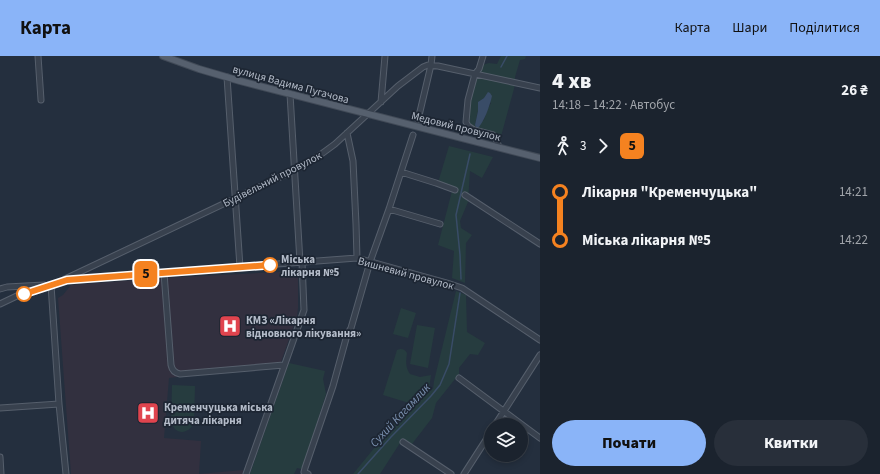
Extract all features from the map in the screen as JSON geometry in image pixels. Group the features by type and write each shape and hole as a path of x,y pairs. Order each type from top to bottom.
{"main road":[{"name":"вулиця Вадима Пугачова","path":"164,56 199,69 367,114"},
{"name":"Медовий провулок","path":"367,114 540,158"}],"street":[{"path":"38,56 41,100"},
{"path":"381,102 385,56"},
{"path":"418,120 432,56"},
{"path":"483,56 479,69 475,74 468,100 466,112 467,124 474,130 493,135 499,147"},
{"path":"431,65 540,88"},
{"name":"Будівельний провулок","path":"59,282 295,170 320,156 398,86 423,67 431,65"},
{"path":"227,77 240,267"},
{"path":"246,474 304,310 290,94"},
{"path":"347,133 353,161 357,258"},
{"path":"306,473 333,386 347,334 351,328 370,262 413,135"},
{"path":"401,172 455,190"},
{"path":"465,195 540,244"},
{"path":"389,209 440,224"},
{"name":"Вишневий провулок","path":"59,282 67,280 357,258 462,288 540,340"},
{"path":"164,273 171,365 177,374 284,365"},
{"path":"0,304 21,294 59,282"},
{"path":"0,289 8,287 51,285"},
{"path":"51,285 59,404 66,474"},
{"path":"500,418 540,355"},
{"path":"459,378 540,438"},
{"path":"0,408 59,404"},
{"path":"402,442 451,474"},
{"path":"464,474 484,443"},
{"path":"0,457 1,474"}],"shaded area":[{"path":"298,271 297,316 280,365 169,378 164,438 201,441 199,474 71,474 58,298 63,295 71,285 162,278"},
{"path":"243,470 243,474 199,474"}],"green space":[{"path":"501,56 526,56 525,59 520,60 515,77 515,85 500,140 464,131 476,79 482,65 489,63 497,64","holes":["484,98 491,103 484,120 475,125 478,102"]},
{"path":"449,146 493,157 482,178 470,171 468,202 460,221 461,228 472,235 466,243 465,283 452,278 454,251 438,245 452,191 437,186"},
{"path":"456,291 466,295 467,332 485,343 478,355 470,354 459,368 459,374 436,403 432,418 412,444 404,440 400,443 380,474 353,474 398,419 423,392 433,389"},
{"path":"401,308 416,313 408,338 393,334"},
{"path":"417,325 435,328 428,368 410,364"},
{"path":"400,349 407,353 406,361 410,374 420,377 431,375 429,389 422,391 409,403 383,395 397,350"},
{"path":"289,363 325,371 323,379 326,394 304,464 302,469 297,468 294,474 250,474"},
{"path":"172,385 195,386 194,423 188,430 182,432 175,429 171,422"}],"water":[{"path":"488,92 492,96 490,104 480,126 477,129 475,125 478,102 484,98"}],"waterway":[{"name":"Сухий Кагамлик","path":"501,67 507,56"},
{"name":"Сухий Кагамлик","path":"461,279 456,215 470,154"},
{"name":"Сухий Кагамлик","path":"358,474 440,385 449,364 460,293"}],"bus line":[{"name":"5","path":"24,294 67,280 270,265"}],"place":[{"name":"Міська лікарня №5","path":"270,265"},
{"name":"КМЗ «Лікарня відновного лікування»","path":"230,326"},
{"name":"Кременчуцька міська дитяча лікарня","path":"148,413"}]}
